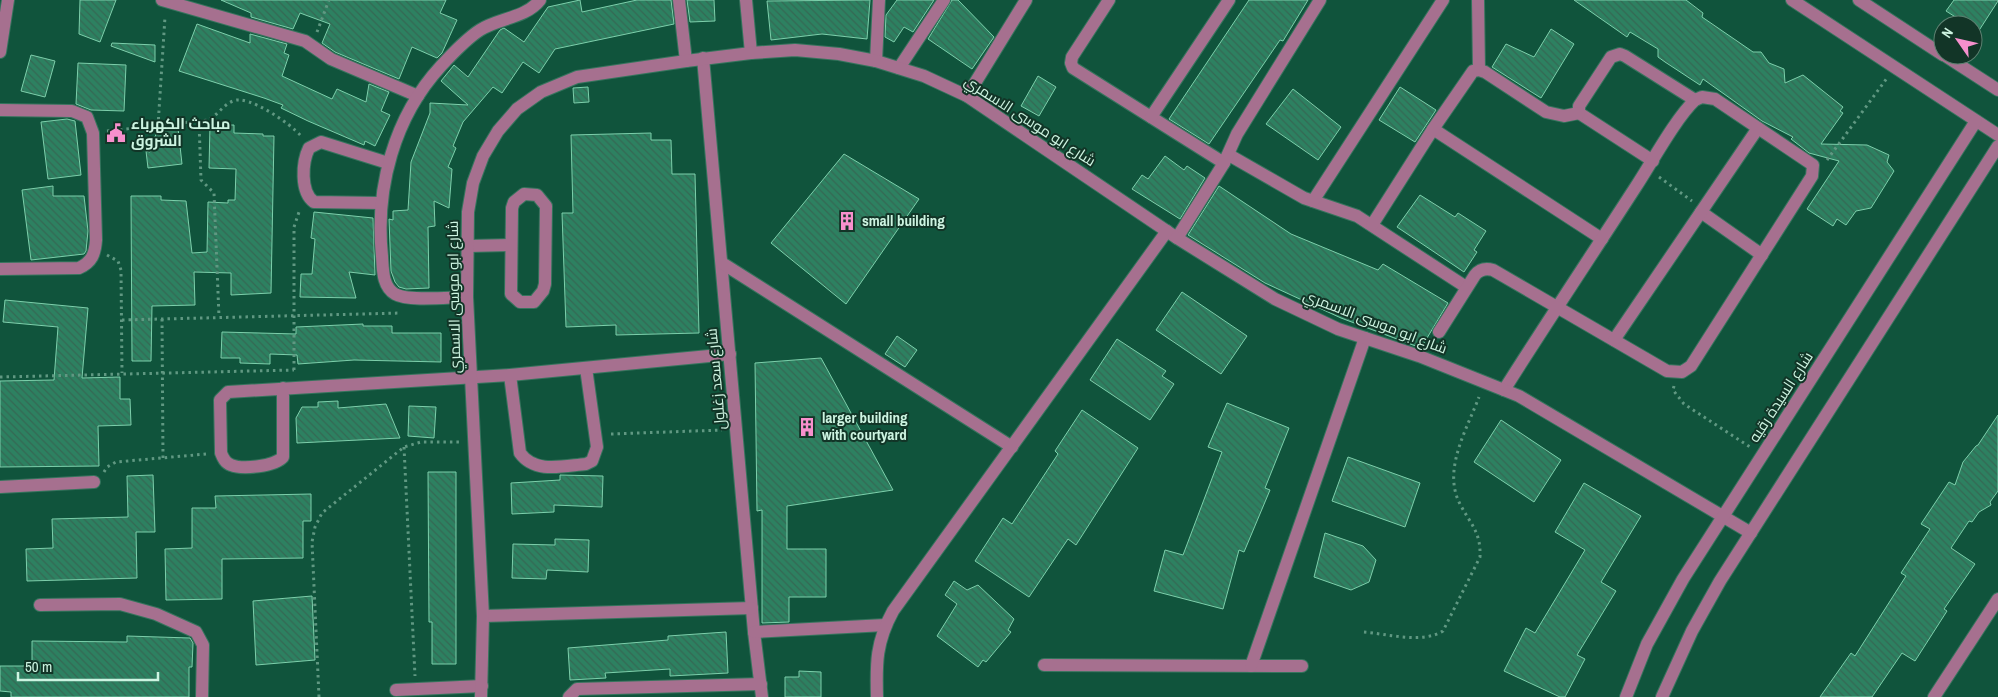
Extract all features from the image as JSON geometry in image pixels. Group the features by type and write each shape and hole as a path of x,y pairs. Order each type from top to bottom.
{"street":[{"path":"0,52 8,0"},
{"path":"467,297 409,297 395,294 385,284 380,237 380,203 388,162 400,128 418,96 441,66 478,31 497,21 526,12 540,0"},
{"path":"678,0 686,61"},
{"path":"746,0 751,53"},
{"path":"876,61 879,0"},
{"path":"899,68 944,0"},
{"path":"967,96 1026,0"},
{"path":"1109,0 1072,57 1071,63 1078,72 1151,117 1227,159 1313,201 1356,216 1466,287"},
{"path":"1151,117 1229,0"},
{"path":"877,697 877,650 885,625 1012,447 1227,159 1237,134 1320,0"},
{"path":"1313,201 1443,0"},
{"path":"1478,0 1479,70"},
{"path":"1792,0 1998,136"},
{"path":"1859,0 1933,48"},
{"path":"164,1 312,44 331,59 418,96"},
{"name":"شارع ابو موسى الاسمري","path":"481,692 483,616 467,297 468,212 476,174 483,156 498,131 517,109 541,92 567,79 703,58 795,50 839,54 876,61 924,76 967,96 1172,234 1275,299 1303,314 1419,356 1534,404 1751,533"},
{"path":"1579,113 1580,106 1611,57 1620,54 1695,100"},
{"name":"شارع سعد زغلول","path":"703,58 754,632 762,697"},
{"path":"1959,65 1997,88"},
{"path":"1372,225 1433,129 1473,71 1479,70 1546,112 1564,116 1579,113 1650,165"},
{"path":"1439,332 1466,287 1479,271 1488,269 1556,309 1667,371 1677,373 1691,366 1812,176 1814,169 1810,162 1715,99 1702,98 1695,100 1650,165 1602,240 1556,309 1504,390"},
{"path":"0,110 72,111 87,117 94,133 96,249 87,264 79,268 0,269"},
{"name":"شارع السيدة رقيه","path":"1626,697 1646,644 1683,579 1976,121"},
{"path":"1614,340 1758,128"},
{"path":"1433,129 1602,240"},
{"path":"380,203 314,202 308,198 305,191 306,154 308,148 320,142 388,162"},
{"path":"1662,697 1692,631 1720,581 1998,146"},
{"path":"524,194 537,195 546,206 546,230 543,291 534,302 520,302 511,294 511,245 514,202 524,194"},
{"path":"1701,212 1762,255"},
{"path":"468,246 511,245"},
{"path":"722,263 1012,447"},
{"path":"1251,666 1365,338"},
{"path":"289,388 283,457 278,462 230,465 224,460 221,453 220,400 228,392 289,388 472,378 730,354"},
{"path":"510,375 520,453 532,464 539,467 586,464 592,461 596,454 586,368"},
{"path":"0,487 94,482"},
{"path":"1934,697 1998,599"},
{"path":"40,605 120,604 133,606 196,632 203,645 202,697"},
{"path":"483,616 752,608"},
{"path":"754,632 885,625"},
{"path":"1044,665 1302,666"},
{"path":"569,697 577,689 761,684"},
{"path":"396,690 481,692"}],"path":[{"path":"312,44 329,0"},
{"path":"158,126 164,1"},
{"path":"1814,169 1833,154 1894,67"},
{"path":"94,133 199,121 216,116 227,105 241,99 279,116 298,132 308,148"},
{"path":"199,121 201,180 205,186 212,190 214,196 218,317"},
{"path":"1650,165 1694,202 1701,212"},
{"path":"289,388 294,370 294,227 299,211 308,198"},
{"path":"96,249 118,260 121,270 122,373"},
{"path":"122,320 410,313"},
{"path":"162,319 163,458"},
{"path":"0,376 294,370"},
{"path":"1677,373 1673,390 1684,404 1762,455"},
{"path":"1364,632 1424,637 1434,636 1443,631 1480,557 1481,544 1477,530 1459,503 1454,485 1454,466 1485,382"},
{"path":"595,435 737,429"},
{"path":"320,697 312,542 315,527 322,513 333,502 404,447 421,442 475,442"},
{"path":"404,447 415,689"},
{"path":"94,482 102,476 107,467 116,462 221,453"}],"building":[{"path":"80,0 116,0 100,42 79,34"},
{"path":"221,0 446,0 440,13 457,20 442,53 437,58 412,47 399,79 335,52 322,43 330,24 300,13 293,29 251,17 251,13"},
{"path":"580,0 582,12 637,0 671,0 674,24 555,49 539,73 523,62 502,93 493,87 463,122 453,146 456,148 448,167 452,169 449,208 434,201 435,226 428,227 429,288 406,289 399,287 391,271 389,219 393,220 393,211 408,210 411,162 430,113 430,103 468,105 441,81 454,65 468,77 500,30 504,28 524,42 548,7"},
{"path":"687,0 714,0 715,21 690,22"},
{"path":"870,0 867,39 822,34 771,40 767,1"},
{"path":"897,0 934,0 913,32 904,27 894,42 885,37 886,15"},
{"path":"952,0 958,0 994,37 972,69 928,39"},
{"path":"1249,0 1308,0 1283,41 1280,40 1209,144 1169,119"},
{"path":"1574,0 1686,0 1703,13 1702,17 1753,52 1761,52 1769,63 1784,69 1785,83 1803,75 1843,107 1840,111 1843,113 1821,144 1867,145 1889,155 1887,162 1894,171 1871,208 1856,211 1846,225 1837,219 1833,226 1807,209 1839,161 1809,153 1791,139 1793,137 1762,121 1703,79 1700,85 1665,62 1658,57 1658,49 1630,32 1627,37"},
{"path":"1954,0 1998,0 1983,24 1983,15 1952,15 1946,11"},
{"path":"197,24 250,43 250,34 287,44 284,53 289,55 282,76 332,99 337,89 366,102 369,84 389,92 381,111 390,115 375,146 365,141 364,145 308,121 281,108 283,105 179,71"},
{"path":"1551,29 1574,44 1541,98 1492,67 1506,44 1534,57"},
{"path":"112,43 155,45 155,62 111,46"},
{"path":"31,55 55,61 45,97 21,91"},
{"path":"78,63 126,65 124,111 91,110 76,104"},
{"path":"1038,76 1056,87 1039,116 1021,106"},
{"path":"588,87 589,102 574,103 573,88"},
{"path":"1400,87 1436,110 1415,142 1379,120"},
{"path":"1293,89 1341,127 1318,160 1266,124"},
{"path":"67,119 75,121 81,175 48,179 41,122"},
{"path":"210,125 234,125 234,133 274,136 271,293 231,295 231,273 194,272 195,305 152,306 151,361 132,361 131,196 161,196 161,200 186,201 192,253 207,252 208,202 228,203 228,200 235,200 236,169 209,168"},
{"path":"178,128 182,164 148,168 146,151 150,152 157,131"},
{"path":"651,133 651,140 671,140 672,174 695,174 699,333 616,335 616,325 566,327 562,213 573,213 571,135"},
{"name":"small building","path":"844,154 919,199 846,304 771,243"},
{"path":"1165,156 1184,170 1187,166 1205,178 1180,219 1132,189 1142,175 1148,179"},
{"path":"53,186 53,196 84,196 88,231 86,251 84,254 31,260 22,190"},
{"path":"1219,186 1291,234 1378,270 1383,264 1448,303 1421,348 1341,318 1265,283 1188,235"},
{"path":"1420,195 1455,217 1458,213 1486,231 1474,250 1477,252 1464,272 1397,227"},
{"path":"314,212 373,218 375,275 349,272 356,298 300,297 301,274 312,274 315,239 311,238"},
{"path":"1182,292 1247,336 1221,374 1156,330"},
{"path":"5,300 88,308 82,378 120,377 120,399 130,399 131,425 98,426 99,466 0,467 0,381 54,380 58,327 3,322"},
{"path":"363,324 363,326 392,326 392,333 441,333 441,362 354,360 298,364 297,355 270,354 270,364 240,363 240,358 221,358 222,332 296,334 296,327"},
{"path":"897,336 917,350 905,367 885,354"},
{"path":"1117,339 1166,371 1162,376 1174,384 1150,420 1090,380"},
{"name":"larger building with courtyard","path":"821,358 893,490 787,506 787,549 826,549 826,597 789,597 789,622 762,623 762,510 757,511 755,363"},
{"path":"338,401 338,408 386,404 400,438 297,443 296,418 302,407 318,407 318,402"},
{"path":"1227,403 1289,428 1265,488 1270,490 1244,552 1239,550 1223,609 1154,591 1165,550 1183,555 1222,452 1208,447"},
{"path":"409,406 436,407 434,438 408,436"},
{"path":"1082,410 1138,448 1076,545 1068,539 1029,597 975,561 1003,518 1012,524 1058,454 1055,451"},
{"path":"1998,415 1998,491 1990,502 1991,505 1979,512 1972,522 1969,521 1951,548 1975,564 1944,609 1947,611 1915,661 1902,653 1872,697 1820,697 1851,653 1855,656 1906,576 1901,573 1930,529 1921,524 1949,482 1955,485 1963,462 1978,445"},
{"path":"1501,420 1561,460 1534,502 1474,462"},
{"path":"1348,457 1420,483 1405,527 1332,501"},
{"path":"428,472 456,472 456,664 432,664 432,622 429,622"},
{"path":"153,475 155,532 136,532 137,578 27,581 26,549 53,548 52,519 128,517 127,476"},
{"path":"560,475 603,476 602,507 554,505 554,512 512,514 511,483 560,480"},
{"path":"1584,483 1641,516 1601,582 1616,591 1577,655 1585,659 1565,697 1560,697 1504,671 1526,628 1535,633 1585,550 1555,532"},
{"path":"311,494 311,521 303,521 303,558 222,559 222,599 166,600 165,549 192,548 192,508 216,508 215,496"},
{"path":"1325,533 1363,546 1376,560 1369,582 1351,590 1314,577"},
{"path":"555,539 589,540 588,572 547,570 546,579 512,578 513,544 555,545"},
{"path":"954,581 967,590 978,585 1014,619 1008,630 1011,632 986,662 983,660 978,667 937,636 957,604 945,595"},
{"path":"312,596 315,660 256,665 253,601"},
{"path":"726,632 728,673 670,676 670,669 605,673 606,678 570,680 568,648 668,640 668,636"},
{"path":"127,636 190,638 193,643 192,667 189,667 189,697 11,697 11,692 0,691 0,666 32,666 32,641 127,642"},
{"path":"799,671 821,672 821,697 785,697 785,677 799,677"}],"place":[{"name":"مباحث الكهرباء الشروق","path":"116,133"},
{"name":"small building","path":"847,221"},
{"name":"larger building with courtyard","path":"807,427"}]}
